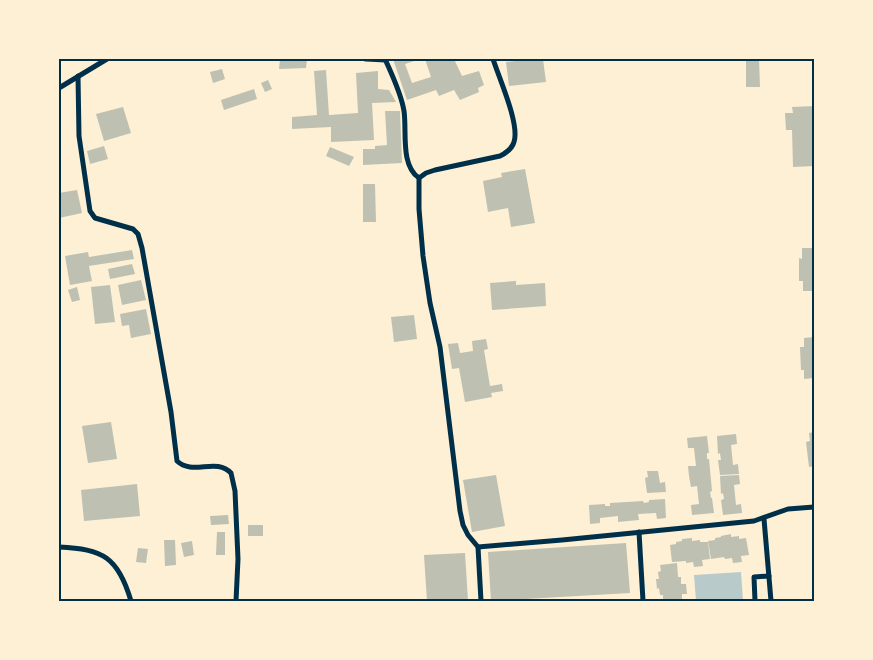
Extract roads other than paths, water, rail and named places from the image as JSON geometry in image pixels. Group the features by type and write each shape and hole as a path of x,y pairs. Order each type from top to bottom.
{"street":[{"path":"59,88 107,59"},
{"path":"366,59 385,60 404,110 408,160 413,174 419,178"},
{"path":"419,178 435,170 500,156 514,144 513,118 493,59"},
{"path":"78,76 79,136 90,211 95,218 126,226 138,234 172,412 177,461 186,467 222,466 231,473 235,492 238,550 236,601"},
{"path":"419,178 422,256 440,347 460,511 463,525 478,546 481,601"},
{"path":"478,546 754,522 788,510 814,507"},
{"path":"764,519 771,601"},
{"path":"639,532 643,601"},
{"path":"59,547 83,548 104,556 118,570 131,601"},
{"path":"755,601 754,577 769,576"}]}
